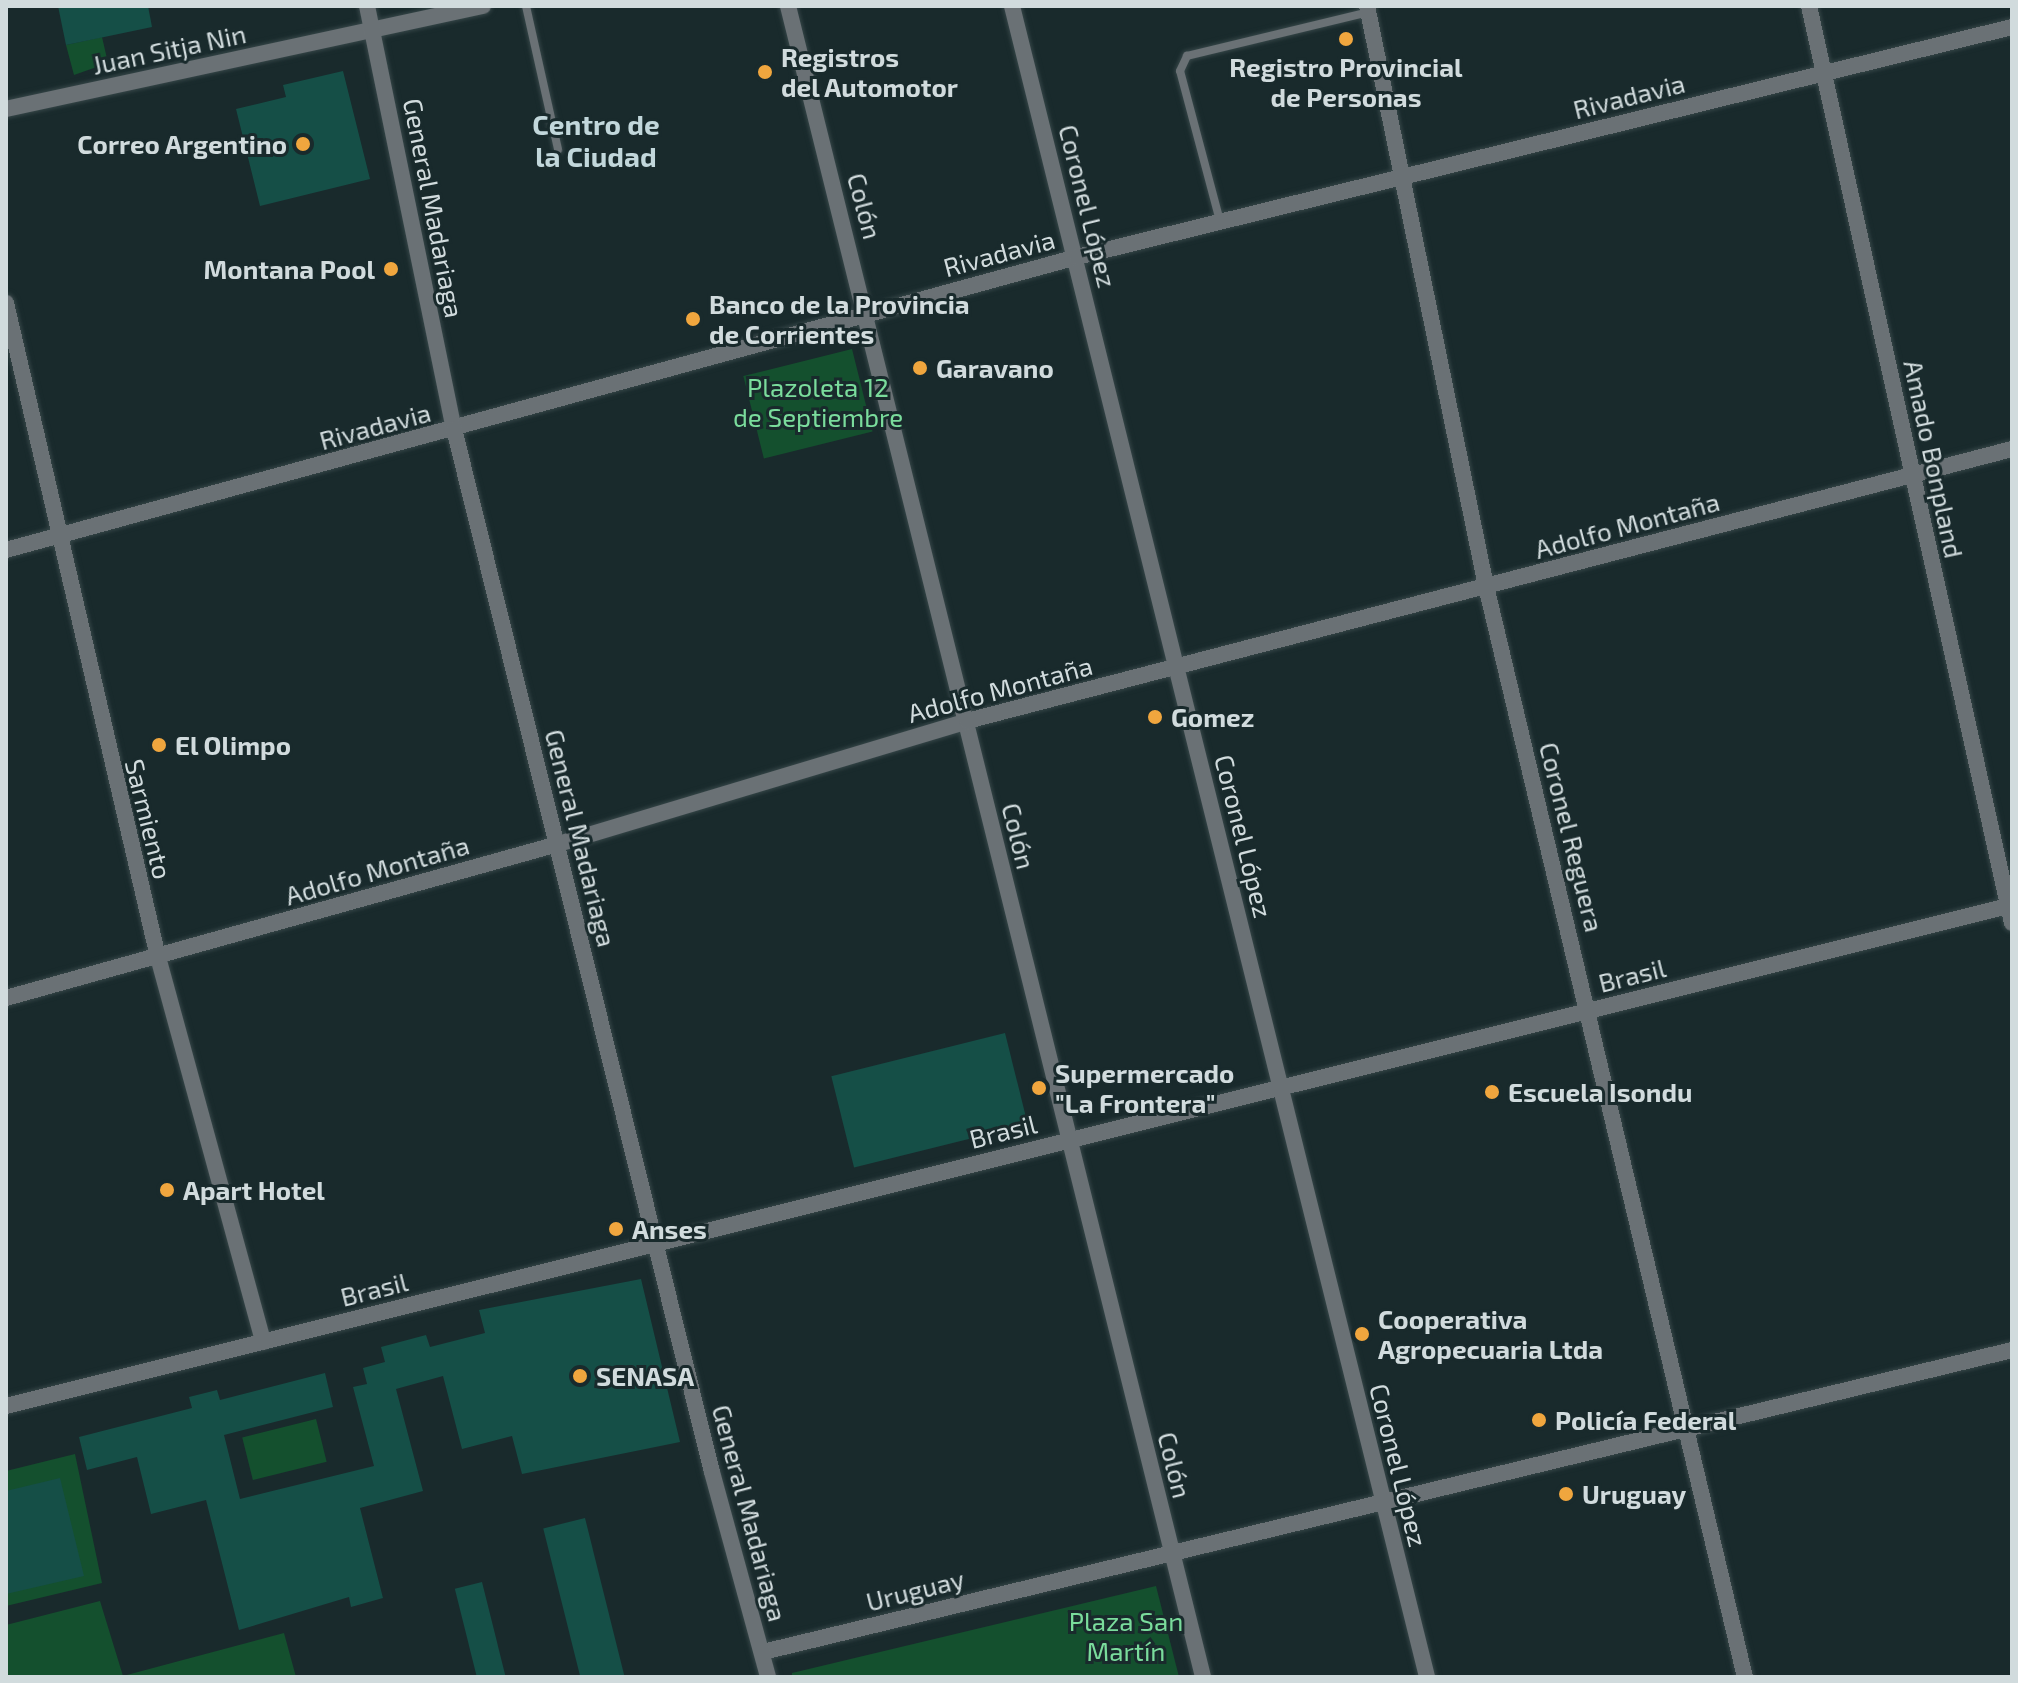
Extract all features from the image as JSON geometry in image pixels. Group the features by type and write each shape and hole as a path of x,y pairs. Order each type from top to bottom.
{"street":[{"name":"General Madariaga","path":"367,6 454,429 768,1677"},
{"name":"Juan Sitja Nin","path":"6,109 483,6"},
{"name":"Colón","path":"788,6 868,313 1203,1677"},
{"name":"Coronel López","path":"1012,6 1077,257 1427,1677"},
{"name":"Amado Bonpland","path":"1809,6 2012,923"},
{"name":"Coronel Reguera","path":"1368,9 1486,586 1590,1010 1745,1677"},
{"name":"Rivadavia","path":"6,550 57,539 1077,257 2012,27"},
{"name":"Sarmiento","path":"6,303 57,539 158,957 263,1342"},
{"name":"Adolfo Montaña","path":"6,998 558,844 967,721 2012,449"},
{"name":"Brasil","path":"6,1406 656,1241 2010,905"},
{"name":"Uruguay","path":"763,1652 2012,1350"}],"lane":[{"path":"526,6 558,149"},
{"path":"1220,221 1180,71 1187,56 1368,9"}],"green space":[{"path":"102,37 108,63 74,75 66,45"},
{"name":"Plazoleta 12 de Septiembre","path":"852,349 873,431 764,459 743,376"},
{"path":"316,1419 327,1462 253,1480 242,1437"},
{"path":"75,1454 102,1583 6,1606 6,1471"},
{"name":"Plaza San Martín","path":"1156,1586 1179,1677 792,1677 792,1673"},
{"path":"100,1601 123,1676 284,1633 296,1677 6,1677 6,1625"}],"building":[{"path":"58,6 148,6 152,27 66,45"},
{"name":"Correo Argentino","path":"343,71 370,179 260,206 236,109 286,97 283,85"},
{"path":"1005,1033 1028,1124 854,1168 831,1076"},
{"path":"641,1279 680,1442 522,1474 512,1436 462,1449 443,1376 396,1389 423,1491 360,1508 383,1598 351,1607 349,1597 239,1630 206,1500 151,1514 137,1457 87,1470 79,1437 192,1408 189,1397 217,1390 220,1400 325,1373 333,1407 224,1435 240,1499 374,1466 353,1387 367,1384 363,1368 385,1362 381,1347 426,1335 430,1347 485,1333 479,1310"},
{"path":"60,1478 84,1576 6,1594 6,1491"},
{"path":"585,1518 625,1677 580,1677 543,1528"},
{"path":"482,1582 506,1677 477,1677 455,1589"}],"place":[{"name":"Registro Provincial de Personas","path":"1346,39"},
{"name":"Registros del Automotor","path":"765,72"},
{"name":"Correo Argentino","path":"303,144"},
{"name":"Montana Pool","path":"391,269"},
{"name":"Banco de la Provincia de Corrientes","path":"693,319"},
{"name":"Garavano","path":"920,368"},
{"name":"Gomez","path":"1155,717"},
{"name":"El Olimpo","path":"159,745"},
{"name":"Supermercado \"La Frontera\"","path":"1039,1088"},
{"name":"Escuela Isondu","path":"1492,1092"},
{"name":"Apart Hotel","path":"167,1190"},
{"name":"Anses","path":"616,1229"},
{"name":"Cooperativa Agropecuaria Ltda","path":"1362,1334"},
{"name":"SENASA","path":"580,1376"},
{"name":"Policía Federal","path":"1539,1420"},
{"name":"Uruguay","path":"1566,1494"}],"district":[{"name":"Centro de la Ciudad","path":"596,140"}]}
